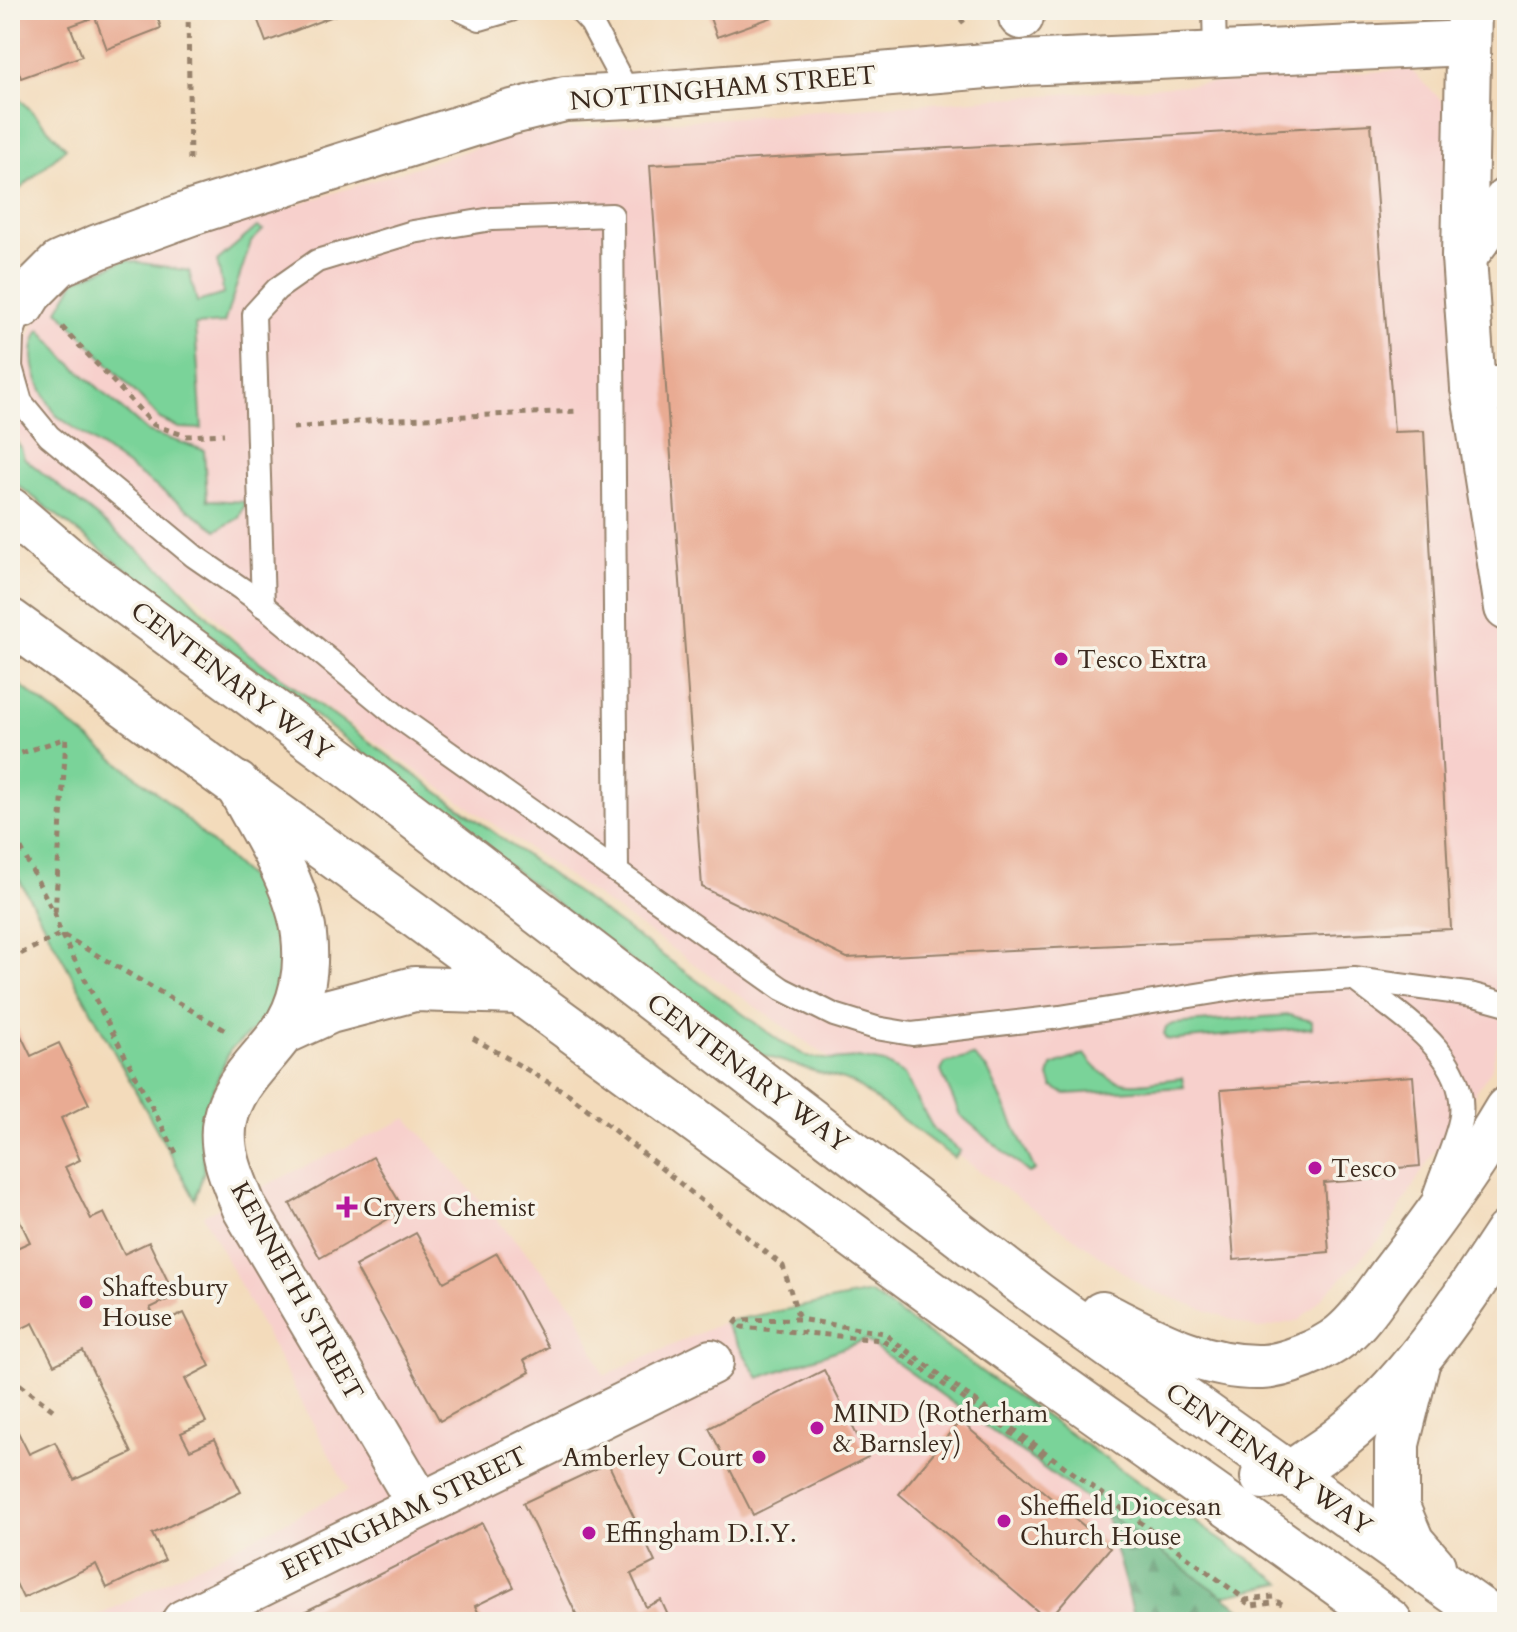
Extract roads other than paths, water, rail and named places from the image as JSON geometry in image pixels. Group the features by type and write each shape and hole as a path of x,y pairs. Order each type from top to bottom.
{"main road":[{"name":"NOTTINGHAM STREET","path":"26,300 59,264 191,213 508,113 565,99 1009,64 1215,53 1469,27"},
{"path":"1469,27 1464,257 1490,388 1507,608"},
{"path":"1464,257 1507,200"},
{"name":"CENTENARY WAY","path":"10,510 65,557 341,761 1038,1295 1497,1622"},
{"path":"10,621 990,1336 1390,1622"},
{"name":"KENNETH STREET","path":"237,784 294,894 304,934 305,969 299,1002 273,1043 235,1089 224,1123 227,1163 245,1209 420,1505"},
{"name":"KENNETH STREET","path":"273,1043 330,1011 414,989 519,992"},
{"path":"966,1240 1067,1297 1174,1349 1224,1365 1265,1367 1302,1357 1341,1336 1421,1236 1485,1146 1507,1109"},
{"path":"1185,1474 1250,1479 1288,1473 1343,1438 1419,1357 1507,1233"},
{"path":"1419,1357 1397,1444 1397,1507 1412,1542 1452,1590"},
{"name":"EFFINGHAM STREET","path":"184,1622 711,1362"}],"lane":[{"path":"461,10 480,19 511,10"},
{"path":"579,10 591,23 630,96"},
{"path":"1214,10 1215,53"},
{"path":"263,606 254,314 277,289 317,261 413,232 492,219 612,215 617,872"},
{"path":"26,300 12,336 11,367 21,402 49,436 194,556 263,606 397,716 782,989 834,1015 876,1028 912,1034 1060,1017 1258,985 1354,979 1474,995 1507,1004"},
{"path":"1354,979 1435,1046 1457,1081 1461,1116 1421,1236"}],"place":[{"name":"Tesco Extra","path":"1061,659"},
{"name":"Tesco","path":"1315,1168"},
{"name":"Cryers Chemist","path":"347,1207"},
{"name":"Shaftesbury House","path":"86,1302"},
{"name":"MIND (Rotherham & Barnsley)","path":"817,1428"},
{"name":"Amberley Court","path":"759,1457"},
{"name":"Sheffield Diocesan Church House","path":"1004,1521"},
{"name":"Effingham D.I.Y.","path":"589,1533"}]}
